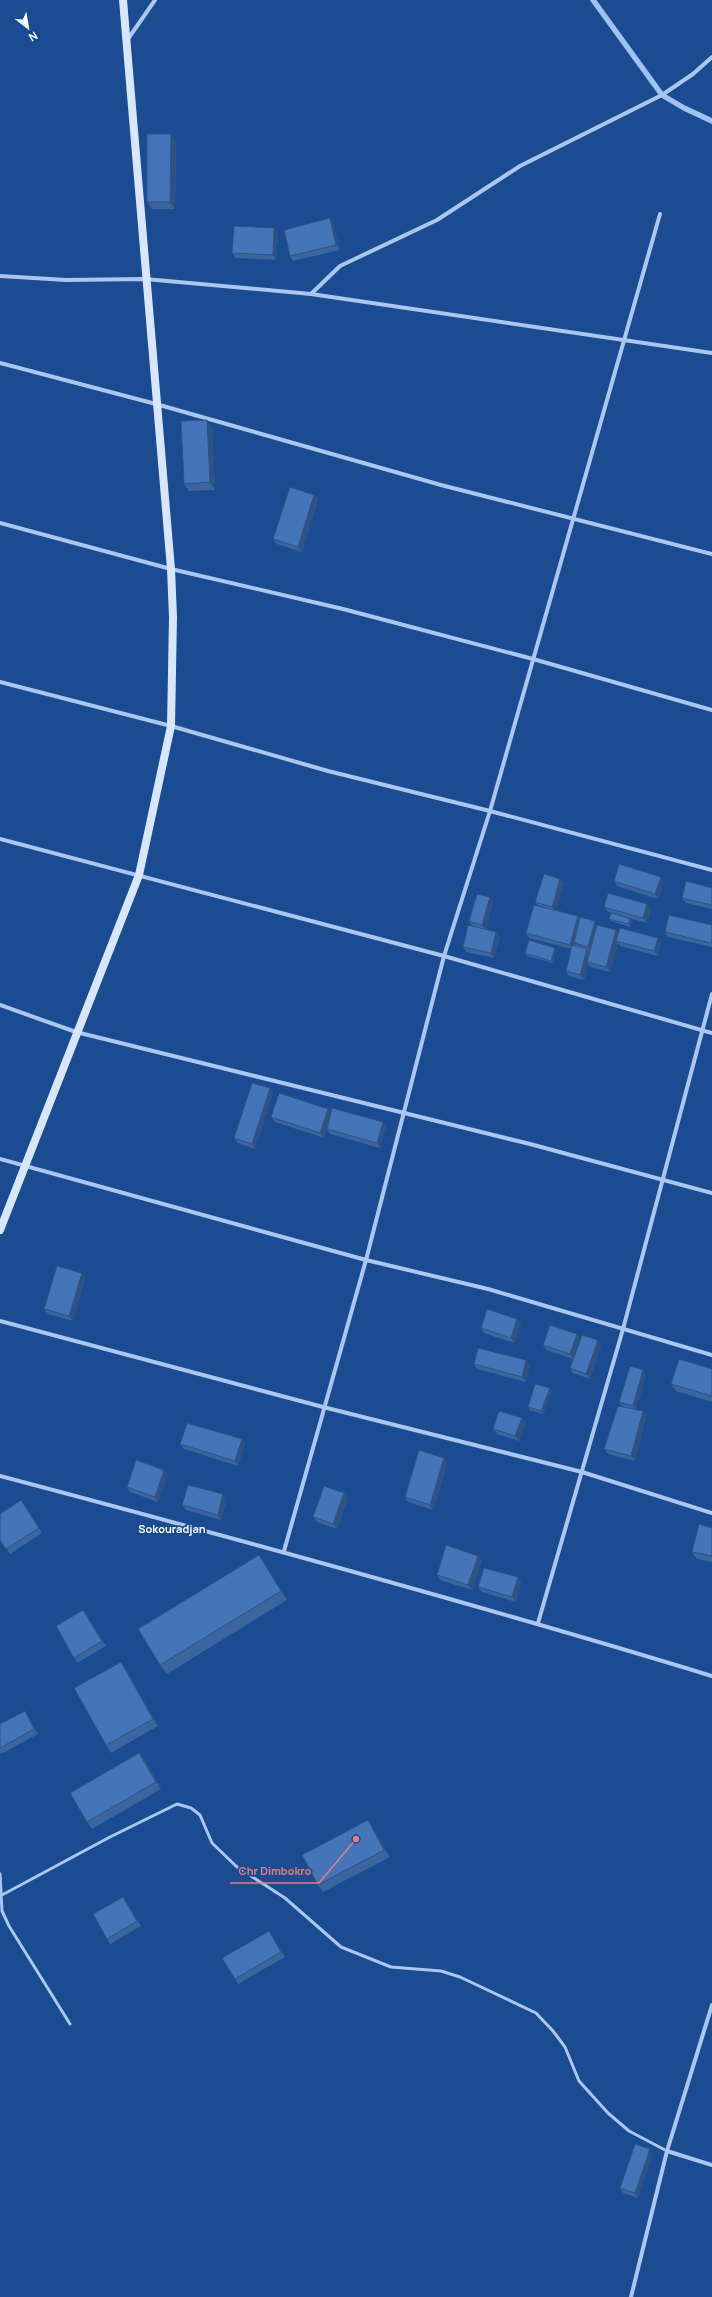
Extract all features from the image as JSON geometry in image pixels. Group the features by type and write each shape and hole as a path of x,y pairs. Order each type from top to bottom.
{"main road":[{"path":"0,1230 76,1032 139,875 171,726 173,617 171,569 145,279 123,0"}],"street":[{"path":"127,40 155,0"},
{"path":"312,294 340,266 437,220 520,166 662,95 693,74 712,57"},
{"path":"284,1551 323,1408 366,1260 444,956 490,811 660,214"},
{"path":"0,276 66,280 145,279 312,294 712,353"},
{"path":"0,363 156,404 441,485 712,554"},
{"path":"0,523 171,569 343,609 533,659 712,710"},
{"path":"0,682 171,726 328,771 490,811 712,870"},
{"path":"0,839 444,956 712,1033"},
{"path":"538,1623 623,1329 712,994"},
{"path":"0,1004 76,1032 404,1113 712,1193"},
{"path":"0,1159 366,1260 488,1289 712,1355"},
{"path":"0,1320 323,1408 582,1472 712,1513"},
{"path":"0,1476 284,1551 538,1623 712,1676"},
{"path":"631,2297 667,2151 712,2006"},
{"path":"667,2151 712,2165"}],"lane":[{"path":"2,1895 104,1840 177,1804 192,1808 200,1815 212,1843 237,1867 285,1898 341,1947 391,1967 441,1971 460,1977 536,2014 553,2031 565,2047 579,2081 608,2113 629,2132 667,2151"},
{"path":"0,1874 2,1911 8,1926 70,2024"}],"building":[{"path":"147,134 171,134 170,202 147,202"},
{"path":"330,218 336,245 290,256 284,230"},
{"path":"234,226 274,228 273,255 232,253"},
{"path":"207,420 210,482 184,484 181,421"},
{"path":"290,487 314,495 298,547 273,539"},
{"path":"619,864 661,877 655,894 614,881"},
{"path":"544,874 560,879 552,907 535,902"},
{"path":"686,881 712,888 712,905 682,898"},
{"path":"608,893 647,904 643,918 604,907"},
{"path":"477,894 490,897 482,925 469,921"},
{"path":"534,905 578,916 570,945 526,933"},
{"path":"611,913 630,919 628,924 609,919"},
{"path":"669,915 712,925 711,943 665,932"},
{"path":"580,917 595,921 588,947 574,943"},
{"path":"468,925 496,932 491,953 463,947"},
{"path":"597,925 616,930 606,967 587,962"},
{"path":"620,928 658,938 654,951 616,941"},
{"path":"529,940 555,948 551,961 525,953"},
{"path":"572,945 587,949 580,975 566,971"},
{"path":"252,1083 270,1088 252,1144 234,1138"},
{"path":"279,1093 328,1109 320,1133 271,1117"},
{"path":"332,1108 383,1122 377,1143 327,1129"},
{"path":"57,1266 82,1273 69,1316 44,1309"},
{"path":"487,1309 517,1319 511,1338 481,1328"},
{"path":"550,1325 577,1334 570,1354 543,1345"},
{"path":"582,1335 598,1340 586,1374 570,1368"},
{"path":"478,1348 526,1360 522,1377 474,1364"},
{"path":"679,1359 712,1369 712,1396 671,1384"},
{"path":"630,1366 643,1370 633,1406 619,1402"},
{"path":"535,1384 550,1388 541,1411 528,1407"},
{"path":"618,1406 643,1411 631,1456 604,1449"},
{"path":"499,1411 522,1418 515,1436 493,1429"},
{"path":"187,1423 242,1439 235,1461 180,1444"},
{"path":"419,1450 444,1458 430,1505 405,1497"},
{"path":"136,1460 164,1470 155,1497 127,1487"},
{"path":"188,1485 223,1494 218,1515 182,1505"},
{"path":"324,1486 344,1493 333,1524 313,1517"},
{"path":"21,1500 39,1528 6,1549 0,1540 0,1514"},
{"path":"699,1524 712,1528 712,1556 692,1552"},
{"path":"446,1545 478,1556 468,1585 437,1575"},
{"path":"259,1555 281,1591 160,1665 138,1629"},
{"path":"484,1568 518,1577 512,1597 478,1587"},
{"path":"83,1610 102,1641 74,1658 56,1626"},
{"path":"121,1662 153,1719 106,1745 74,1688"},
{"path":"25,1711 34,1729 0,1748 0,1724"},
{"path":"139,1753 156,1782 87,1822 70,1793"},
{"path":"368,1820 384,1850 318,1885 302,1855"},
{"path":"123,1897 137,1921 107,1939 93,1914"},
{"path":"269,1931 281,1952 235,1979 222,1958"},
{"path":"635,2144 650,2149 635,2193 620,2188"}],"waterway":[{"path":"593,0 662,95 684,108 712,121"}],"place":[{"name":"Chr Dimbokro","path":"356,1839"}],"district":[{"name":"Sokouradjan","path":"172,1529"}]}
